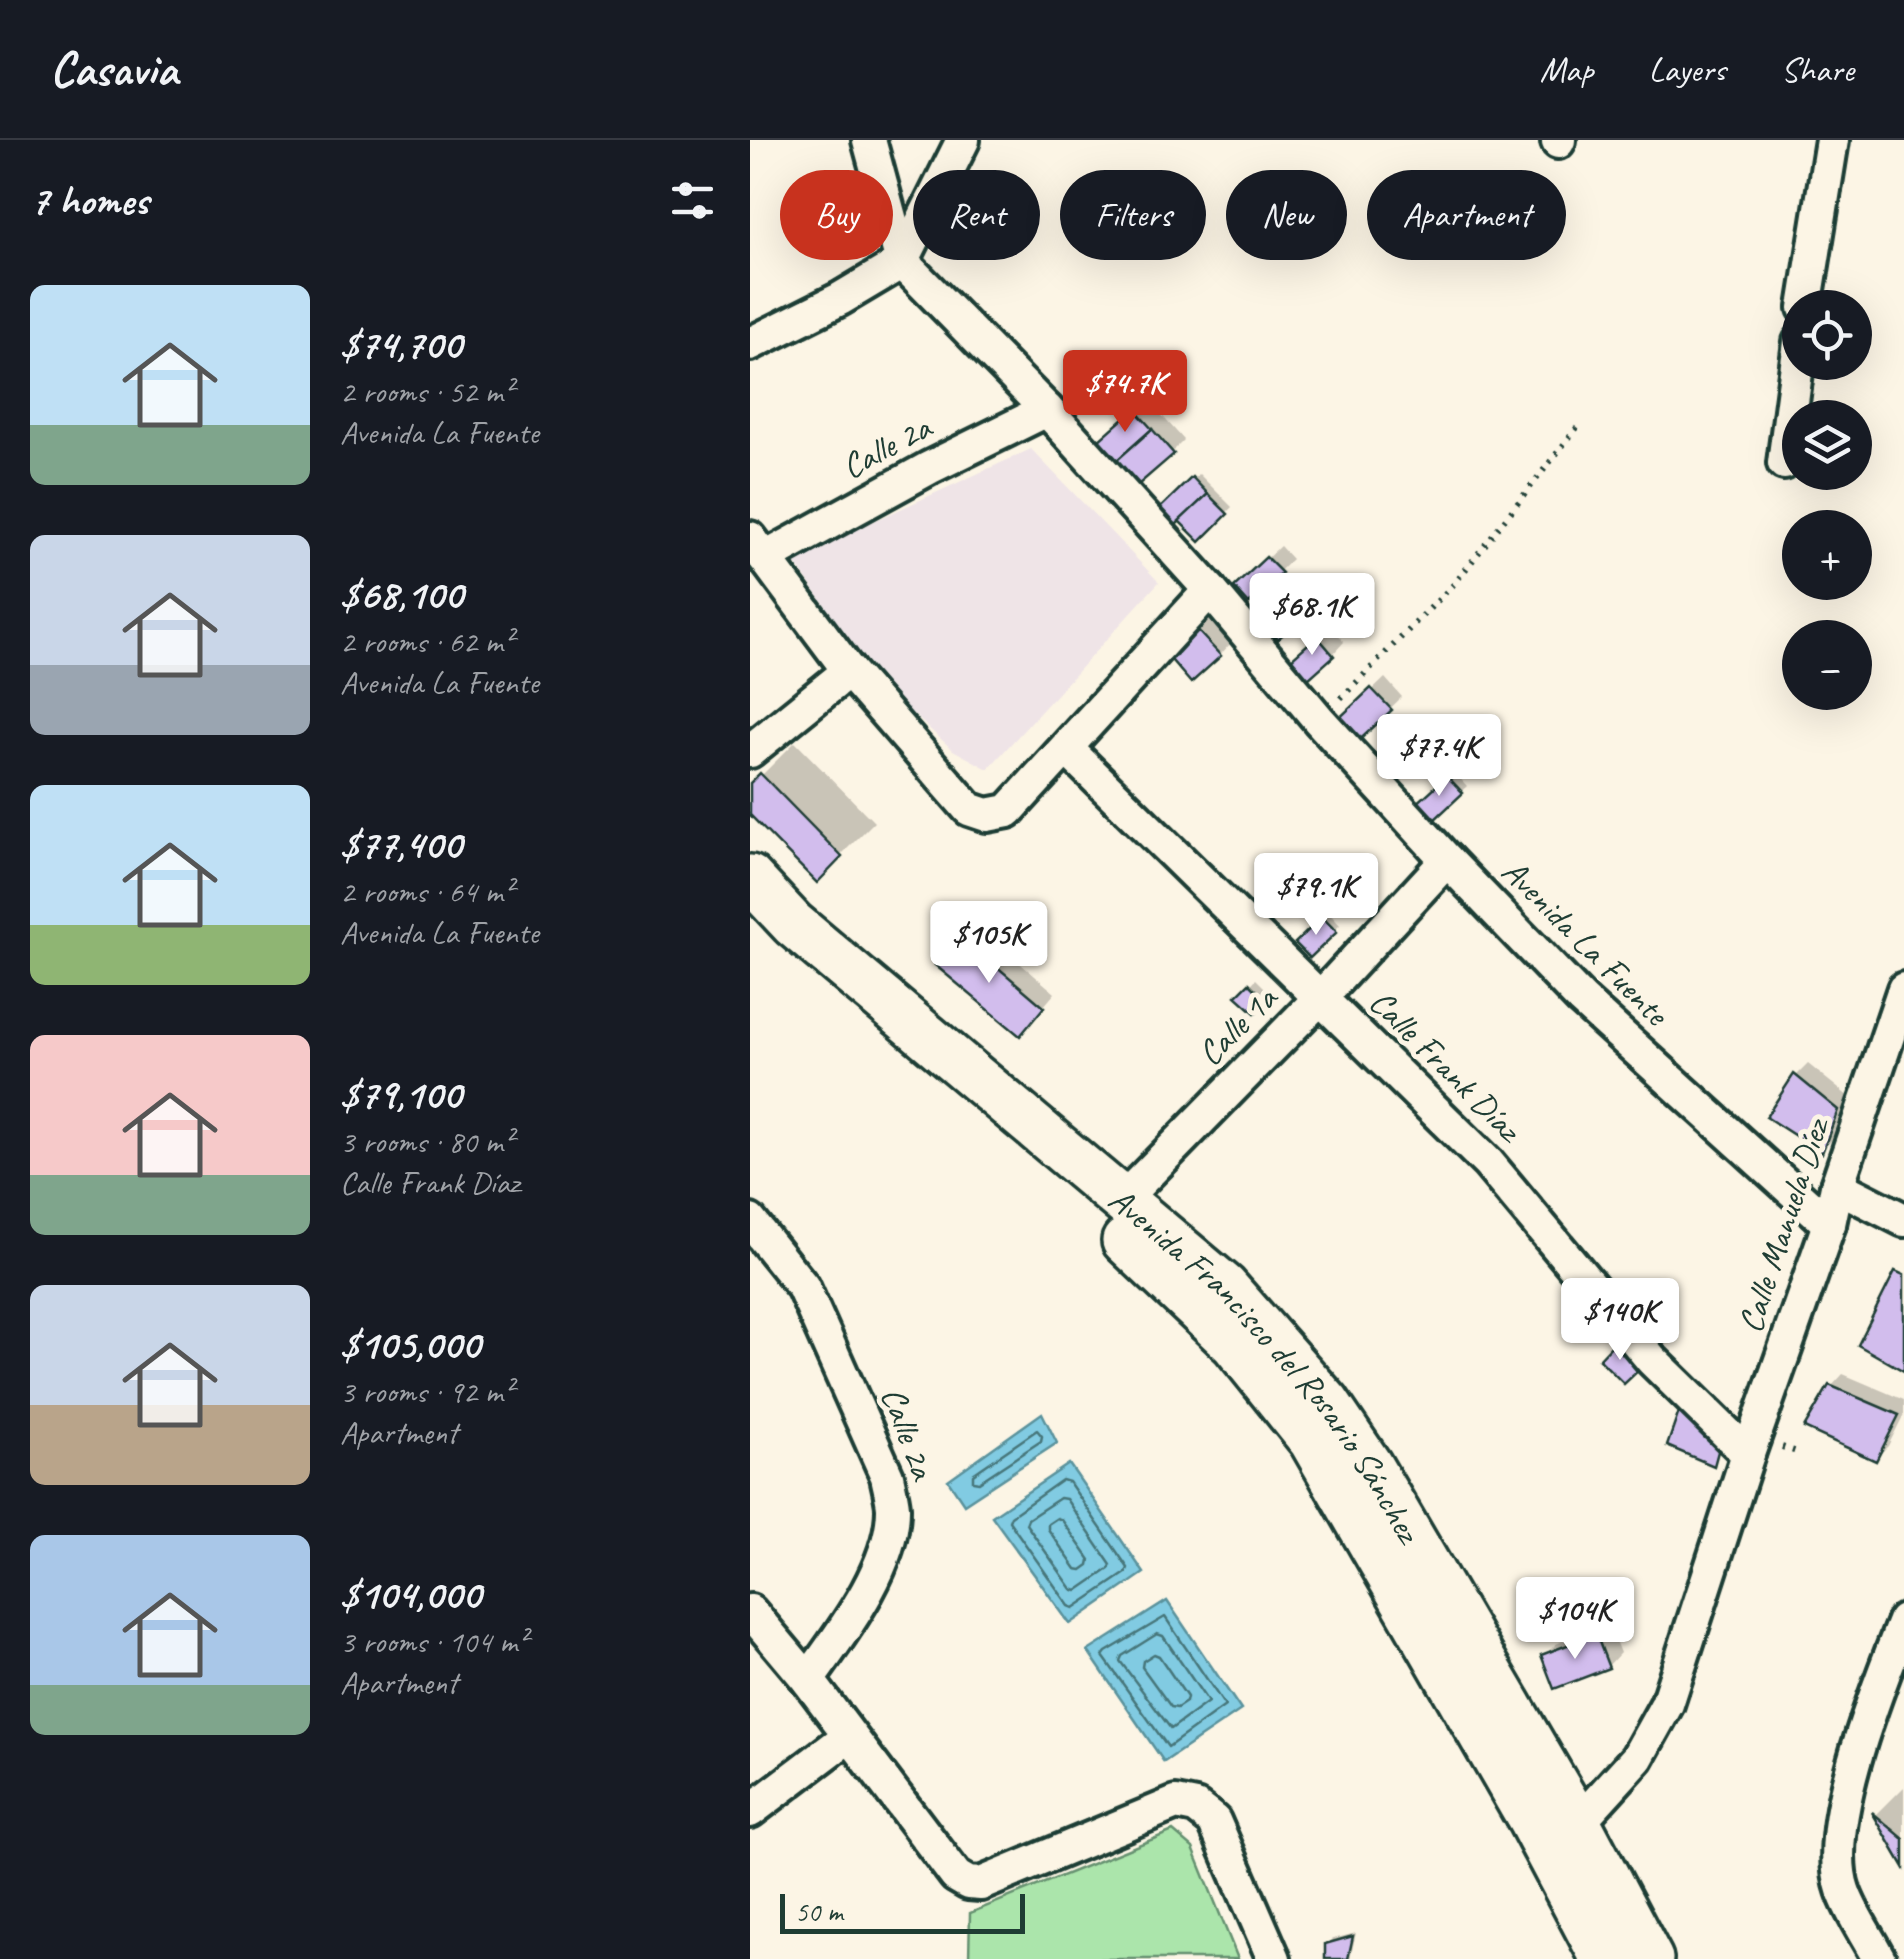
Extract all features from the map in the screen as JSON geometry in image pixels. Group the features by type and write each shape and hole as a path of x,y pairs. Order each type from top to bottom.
{"main road":[{"name":"Avenida Francisco del Rosario Sánchez","path":"750,878 793,924 1225,1288 1327,1403 1369,1465 1563,1839 1604,1959"},
{"name":"Avenida Francisco del Rosario Sánchez","path":"750,922 1144,1257 1234,1344 1274,1390 1312,1441 1563,1839 1650,1959"}],"street":[{"name":"Avenida La Fuente","path":"868,140 902,262 1047,410 1446,860 1582,1000 1829,1224"},
{"path":"750,344 840,299 902,262 963,140"},
{"path":"1807,290 1832,140"},
{"name":"Calle 2a","path":"758,548 1047,410"},
{"path":"758,548 849,670 969,809 987,815 1008,811 1210,590"},
{"path":"750,752 849,670"},
{"name":"Calle Frank Díaz","path":"1067,749 1488,1163 1652,1360 1748,1454"},
{"name":"Calle 1a","path":"1122,1200 1320,998 1446,860"},
{"name":"Calle Manuela Díez","path":"1563,1839 1637,1758 1667,1704 1904,988"},
{"path":"1837,1186 1904,1220"},
{"name":"Calle 2a","path":"750,1221 803,1286 887,1476 893,1509 882,1564 850,1622 808,1680"},
{"path":"750,1611 808,1680 956,1876 968,1883 982,1884 1176,1803 1196,1807 1214,1821 1274,1959"},
{"path":"1879,1959 1843,1890 1837,1854 1848,1785 1897,1660 1904,1621"},
{"path":"750,1811 848,1736"}],"path":[{"path":"1319,720 1455,583 1579,426"}],"shaded area":[{"path":"1031,449 1159,582 988,769 953,750 883,687 792,559"}],"green space":[{"path":"1173,1831 1193,1848 1238,1959 969,1959 970,1913"}],"water":[{"path":"1042,1413 1057,1443 964,1504 948,1480"},
{"path":"1069,1464 1144,1573 1070,1624 992,1516"},
{"path":"1167,1601 1241,1710 1164,1762 1088,1651"}],"building":[{"path":"1134,409 1152,429 1116,461 1098,441"},
{"path":"1152,429 1174,454 1138,485 1116,461"},
{"path":"1192,477 1208,494 1174,527 1158,510"},
{"path":"1208,494 1228,514 1200,542 1179,521"},
{"path":"1266,557 1282,573 1249,604 1234,587"},
{"path":"1294,600 1306,613 1278,639 1267,626"},
{"path":"1195,628 1221,656 1191,683 1166,654"},
{"path":"1317,636 1334,656 1307,680 1290,660"},
{"path":"1371,688 1392,710 1352,747 1332,725"},
{"path":"1408,731 1429,752 1392,787 1371,766"},
{"path":"760,773 842,857 817,883 750,815 750,783"},
{"path":"1447,776 1463,793 1431,823 1415,805"},
{"path":"1322,917 1337,932 1310,958 1295,943"},
{"path":"960,935 1044,1007 1020,1036 935,965"},
{"path":"1249,983 1267,1001 1255,1013 1236,996"},
{"path":"1794,1074 1838,1110 1822,1153 1766,1117"},
{"path":"1895,1271 1904,1275 1904,1371 1858,1345"},
{"path":"1617,1340 1640,1369 1624,1384 1599,1359"},
{"path":"1829,1385 1899,1415 1876,1461 1804,1428"},
{"path":"1682,1403 1720,1444 1714,1466 1667,1446"},
{"path":"1596,1634 1609,1668 1554,1689 1541,1655"},
{"path":"1872,1812 1904,1839 1904,1867"},
{"path":"1353,1936 1348,1959 1325,1959 1325,1944"}]}
